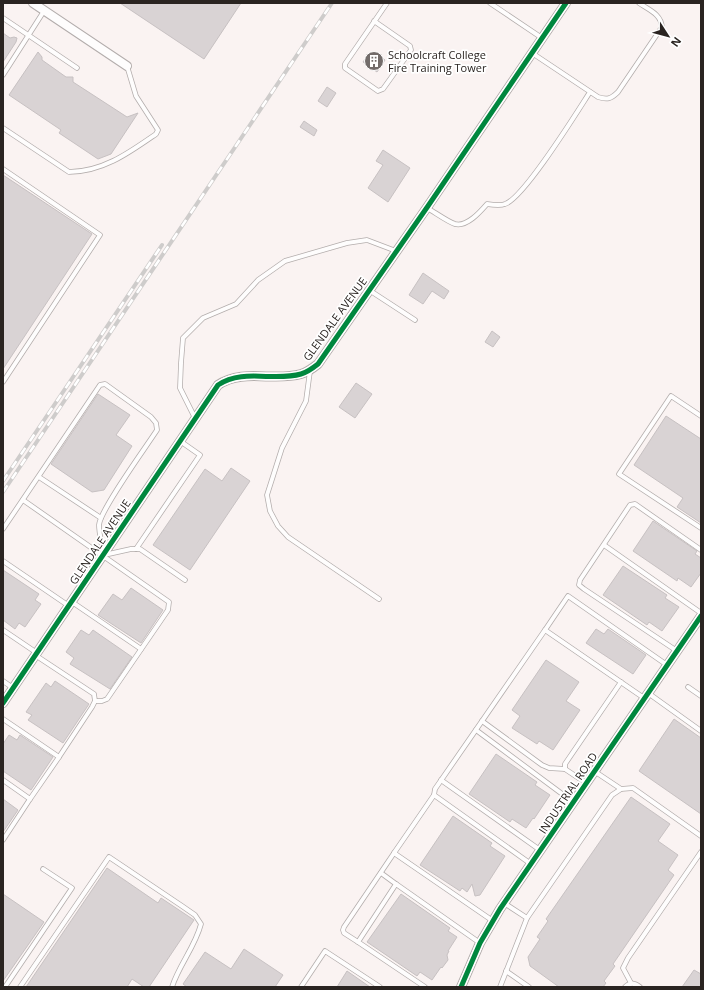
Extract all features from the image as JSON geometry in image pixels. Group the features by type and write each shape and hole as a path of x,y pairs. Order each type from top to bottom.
{"street":[{"path":"33,3 127,66"},
{"name":"GLENDALE AVENUE","path":"3,703 216,388 225,380 230,378 244,376 289,376 302,374 318,364 427,208 566,3"},
{"name":"INDUSTRIAL ROAD","path":"461,987 480,943 504,903 701,615"}],"lane":[{"path":"374,22 410,46 411,50 383,90 378,91 345,68 345,64 387,3"},
{"path":"490,3 542,38"},
{"path":"532,53 590,92 605,99 611,98 618,92 662,27 662,21 656,14 639,3"},
{"path":"3,75 44,11"},
{"path":"3,18 77,68"},
{"path":"3,128 69,172 76,172 107,165 156,134 158,130 136,96 127,66"},
{"path":"427,208 455,224 464,223 479,213 487,204 505,205 510,202 529,182 590,92"},
{"path":"3,169 100,235 3,382"},
{"path":"196,418 180,388 181,363 183,338 203,318 236,304 258,280 286,261 346,243 367,240 396,251"},
{"path":"369,290 415,320"},
{"path":"310,370 306,401 282,448 267,495 270,511 278,526 288,537 379,599"},
{"path":"3,529 100,385 105,384 151,417 156,423 157,430 110,502 99,524 103,555"},
{"path":"701,416 671,396 619,474 701,528"},
{"path":"136,549 200,455 180,441"},
{"path":"38,477 102,518"},
{"path":"23,500 169,602 168,610 108,699 95,701"},
{"path":"677,651 579,585 580,580 630,506 635,504 701,550"},
{"path":"604,545 701,615"},
{"path":"103,555 140,549 185,580"},
{"path":"3,561 141,649"},
{"path":"425,987 344,932 344,927 434,795 435,789 441,780 568,596 667,665"},
{"path":"3,630 94,694 95,701 60,757 3,840"},
{"path":"545,630 621,682 646,695 701,731"},
{"path":"3,681 14,688"},
{"path":"565,769 565,764 621,682"},
{"path":"688,687 701,696"},
{"path":"3,719 60,757"},
{"path":"482,721 542,765 549,768 565,769 586,784"},
{"path":"476,730 573,802"},
{"path":"594,771 621,789"},
{"path":"3,780 30,800"},
{"path":"441,780 540,850"},
{"path":"500,987 527,918 612,795 621,789 633,788 701,836"},
{"path":"434,795 531,864"},
{"path":"640,987 631,983 623,968 628,958 701,852"},
{"path":"394,853 493,921"},
{"path":"20,987 109,857 195,915 201,924 198,936 176,974 172,987"},
{"path":"5,987 72,888 43,869"},
{"path":"380,873 480,943"},
{"path":"358,942 396,884"},
{"path":"504,903 527,918"},
{"path":"301,987 325,951 380,987"},
{"path":"506,971 530,987"},
{"path":"625,987 631,983"}],"building":[{"path":"120,3 241,3 204,59"},
{"path":"3,33 10,38 17,38 3,62"},
{"path":"38,52 42,57 42,60 66,77 73,77 73,82 127,117 138,113 111,154 98,159 59,133 61,130 9,95"},
{"name":"Schoolcraft College Fire Training Tower","path":"377,53 385,60 377,72 363,62 368,55 373,59"},
{"path":"327,87 336,93 327,107 318,101"},
{"path":"304,121 317,130 314,136 300,127"},
{"path":"383,150 410,168 388,202 368,188 383,165 376,161"},
{"path":"3,175 92,234 3,369"},
{"path":"423,273 449,291 444,299 432,291 423,304 409,295"},
{"path":"492,331 500,337 493,347 485,342"},
{"path":"356,383 372,394 355,418 339,407"},
{"path":"98,394 130,415 116,435 132,446 104,490 92,492 51,464"},
{"path":"666,416 701,439 701,523 677,507 683,498 634,465"},
{"path":"231,468 250,481 190,570 153,545 205,469 222,481"},
{"path":"653,521 697,551 695,554 701,558 701,573 691,587 678,578 677,581 633,551"},
{"path":"623,566 667,595 665,598 679,607 662,631 649,622 647,625 603,595"},
{"path":"3,570 39,594 35,600 41,604 25,627 19,623 15,629 3,620"},
{"path":"131,588 163,610 141,643 98,615 113,594 122,600"},
{"path":"596,629 604,634 608,629 646,655 633,674 586,643"},
{"path":"81,630 89,635 93,630 132,657 110,689 70,664 74,658 66,652"},
{"path":"546,660 579,682 566,701 580,710 553,750 539,741 537,744 512,728 520,716 512,710"},
{"path":"55,681 89,704 63,743 28,720 32,715 26,712 46,683 51,687"},
{"path":"674,719 701,738 701,814 639,771"},
{"path":"9,735 17,740 20,735 53,757 31,790 3,771 3,744"},
{"path":"496,754 537,782 535,785 550,795 526,828 512,819 510,822 469,794"},
{"path":"631,797 670,824 658,841 678,855 668,870 674,875 613,964 615,966 604,981 606,983 603,987 559,987 530,966 528,957 540,939 537,937 548,921 546,919"},
{"path":"3,799 18,810 3,832"},
{"path":"453,816 492,843 490,846 505,856 480,895 475,896 472,884 467,892 462,888 460,891 420,865"},
{"path":"107,868 158,903 161,898 194,920 149,987 144,987 132,979 127,987 26,987"},
{"path":"3,894 44,922 3,981"},
{"path":"401,894 450,928 448,931 457,937 448,951 448,960 432,980 420,972 417,976 367,942"},
{"path":"244,949 283,975 275,987 187,987 183,984 205,952 231,969"},
{"path":"694,970 701,974 701,987 682,987"},
{"path":"347,971 370,987 337,987"}],"railway":[{"path":"3,492 332,3"},
{"path":"3,481 162,245"}],"cycle path":[{"path":"3,703 218,385 238,377 280,377 301,374 318,364 428,206 566,3"},
{"path":"461,987 480,943 500,909 701,616"}],"place":[{"name":"Schoolcraft College Fire Training Tower","path":"374,61"}]}
